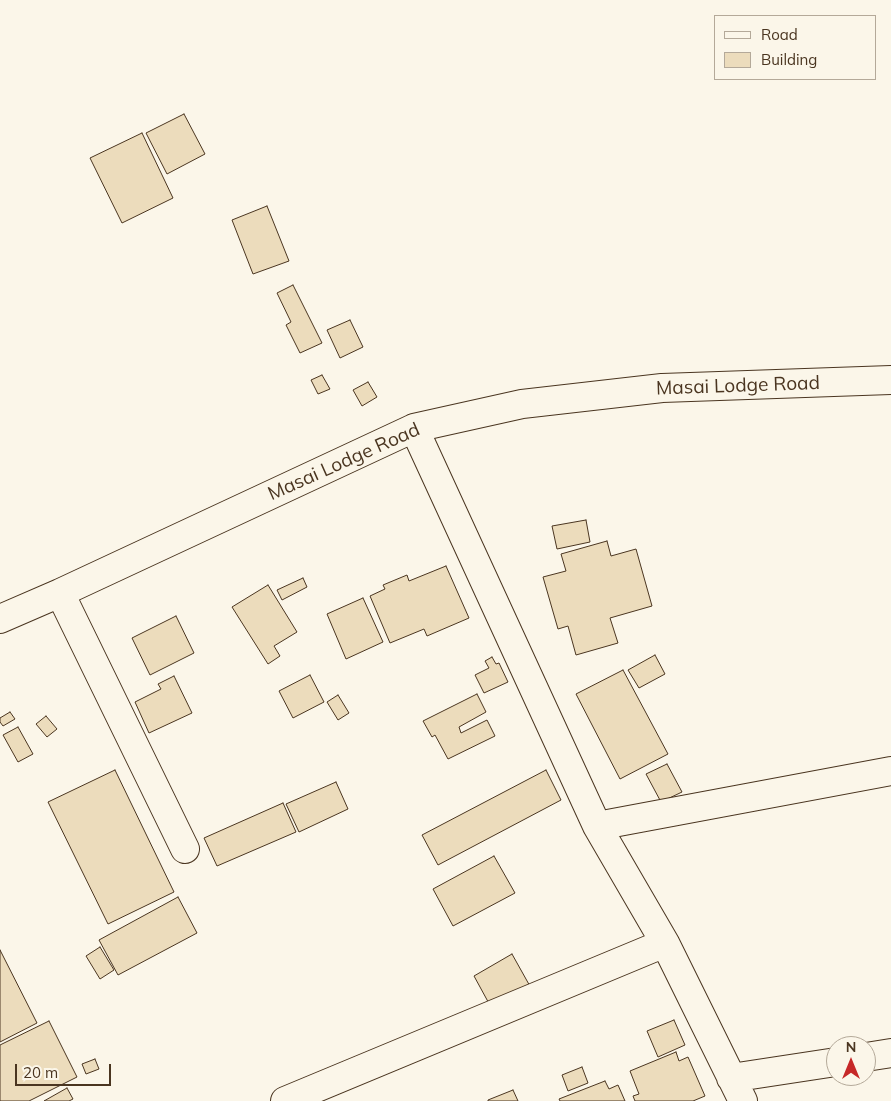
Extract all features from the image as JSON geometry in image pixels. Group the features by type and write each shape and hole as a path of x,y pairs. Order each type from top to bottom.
{"street":[{"name":"Masai Lodge Road","path":"0,619 414,428 522,404 662,388 891,380"},
{"path":"414,428 597,826 665,943 737,1090 826,1065"},
{"path":"60,592 185,849"},
{"path":"597,826 891,771"},
{"path":"286,1101 665,943"},
{"path":"876,1055 891,1053"}],"building":[{"path":"184,114 205,154 167,174 146,133"},
{"path":"142,133 173,198 122,223 90,158"},
{"path":"267,206 289,261 253,274 232,220"},
{"path":"293,285 322,343 300,353 286,325 291,322 277,293"},
{"path":"350,320 363,347 340,358 327,330"},
{"path":"322,375 330,389 318,394 311,380"},
{"path":"368,382 377,397 362,406 353,390"},
{"path":"586,520 590,542 557,549 552,526"},
{"path":"607,541 611,556 636,549 652,606 610,618 618,643 576,655 568,626 558,629 543,577 566,571 561,554"},
{"path":"446,566 469,618 427,636 424,629 390,643 370,596 385,589 383,585 407,575 409,581"},
{"path":"303,578 307,587 282,600 277,590"},
{"path":"268,585 297,632 274,646 280,656 268,664 232,607"},
{"path":"363,598 383,642 346,659 327,614"},
{"path":"176,616 194,653 150,675 132,638"},
{"path":"655,655 665,674 639,688 628,670"},
{"path":"492,657 496,664 499,663 508,682 484,693 475,675 489,668 485,661"},
{"path":"623,670 668,754 620,779 576,694"},
{"path":"310,675 324,702 293,718 279,691"},
{"path":"174,676 192,713 149,733 135,702 161,689 158,684"},
{"path":"477,694 486,712 459,727 461,733 487,720 495,736 448,759 435,735 432,737 423,721"},
{"path":"338,695 349,713 338,720 327,702"},
{"path":"10,712 15,719 3,726 0,718"},
{"path":"46,716 57,729 47,737 36,724"},
{"path":"18,727 33,754 18,762 3,735"},
{"path":"667,764 682,792 661,802 646,774"},
{"path":"115,770 174,892 108,924 48,802"},
{"path":"546,770 561,800 438,865 422,835"},
{"path":"336,782 348,809 299,832 286,804"},
{"path":"283,803 296,832 217,866 204,838"},
{"path":"494,856 515,893 453,926 433,889"},
{"path":"178,897 197,933 118,975 99,940"},
{"path":"100,947 114,970 100,979 86,956"},
{"path":"0,950 37,1023 0,1042"},
{"path":"512,954 531,988 492,1009 474,976"},
{"path":"674,1020 685,1045 658,1057 647,1031"},
{"path":"49,1021 77,1077 29,1101 0,1101 0,1045"},
{"path":"676,1052 679,1061 688,1057 705,1096 693,1101 635,1101 633,1096 639,1094 630,1071"},
{"path":"95,1059 99,1069 86,1074 82,1064"},
{"path":"582,1067 588,1083 568,1091 562,1075"},
{"path":"605,1081 609,1089 618,1085 625,1101 560,1101 559,1099"},
{"path":"67,1088 73,1099 69,1101 44,1101"},
{"path":"513,1090 518,1101 488,1101 488,1100"}]}
